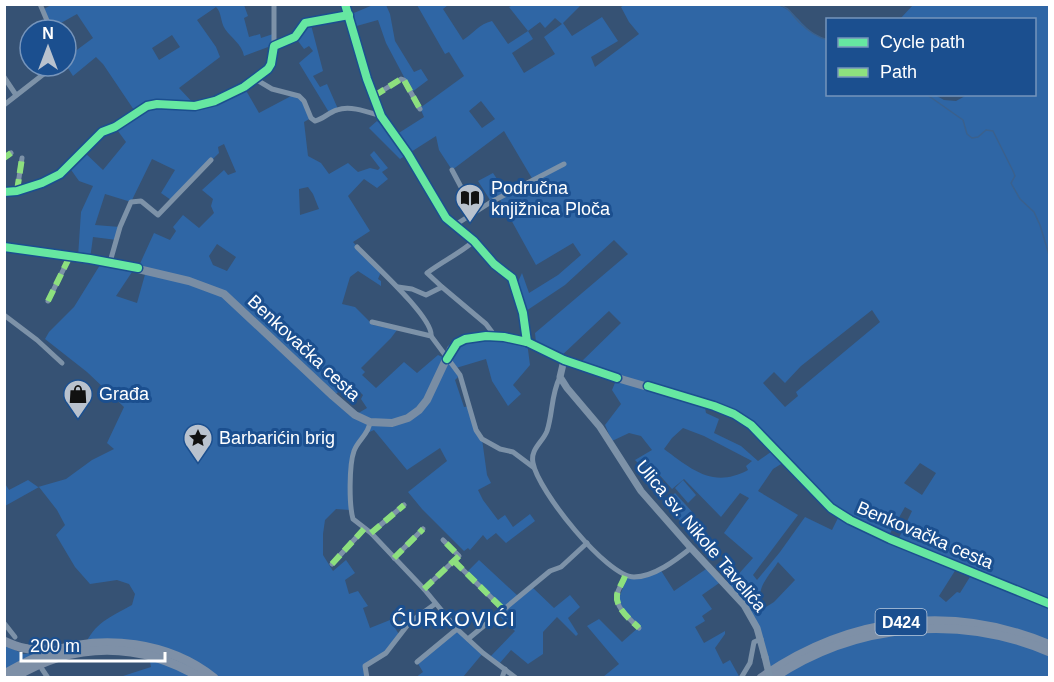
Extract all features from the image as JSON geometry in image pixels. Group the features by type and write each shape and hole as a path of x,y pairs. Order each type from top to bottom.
{"highway":[{"name":"D424","path":"761,678 797,655 829,640 856,631 903,622 936,620 988,625 1013,631 1050,645"},
{"name":"D424","path":"772,678 829,648 858,638 905,629 960,629 985,632 1050,652"},
{"path":"4,641 23,649 59,649 106,642 141,646 174,655 214,678"},
{"path":"4,674 27,661 59,649"},
{"path":"13,678 32,666 52,658 82,651 109,650 150,655 172,662 201,678"}],"main road":[{"name":"Benkovačka cesta","path":"4,247 111,262 189,281 224,294 340,402 363,420 370,422 392,423 419,410 428,399 457,343 474,337 493,336 527,342 564,360 735,414 751,425 831,508 850,520 890,539 1050,604"}],"street":[{"path":"40,4 46,18"},
{"path":"4,192 17,191 42,183 60,174 102,132 115,127 147,106 157,104 195,106 215,101 244,87 268,69 271,64 274,46 274,4"},
{"path":"345,4 381,116 408,154 446,218 474,241 494,264 512,278 523,313 527,342"},
{"path":"274,46 295,37 305,23 349,15"},
{"path":"4,77 16,95"},
{"path":"4,105 38,78"},
{"path":"255,79 272,89 299,96 315,121 338,109 363,110 381,116"},
{"path":"363,110 374,98 401,80 404,80 420,109"},
{"path":"4,158 11,153"},
{"path":"17,191 22,158"},
{"path":"111,262 120,227 131,202 141,201 158,214 211,160"},
{"path":"454,225 482,207 564,164"},
{"path":"452,170 461,188 468,187 482,207"},
{"path":"474,241 427,273 486,324 493,336"},
{"path":"357,247 398,287 429,325 432,331 431,336"},
{"path":"48,301 70,256"},
{"path":"398,287 412,289 426,295 442,287"},
{"path":"4,315 62,363"},
{"path":"372,322 431,336 460,375 476,430 482,439 500,449 513,452 534,468"},
{"path":"564,360 555,386 546,433 537,444 533,455 534,468 555,507 587,543 625,576 645,576 660,569 691,548"},
{"name":"Ulica sv. Nikole Tavelića","path":"560,377 600,427 641,491 744,604 757,628 772,678"},
{"path":"370,422 369,429 354,450 352,458 350,510 353,519 371,533 424,589 457,629 516,678"},
{"path":"371,533 404,505"},
{"path":"332,564 364,529"},
{"path":"394,558 423,529"},
{"path":"424,589 459,556 443,540"},
{"path":"468,639 550,571 561,567 587,543"},
{"path":"454,561 503,609"},
{"path":"625,576 617,595 618,601 621,609 639,628"},
{"path":"366,678 364,666 386,653 410,622 435,604"},
{"path":"4,623 15,637"},
{"path":"417,662 457,629"},
{"path":"741,678 750,663 754,642 761,639"},
{"path":"42,669 48,678"},
{"path":"502,678 505,669"}],"shaded area":[{"path":"53,4 244,5 248,16 244,18 249,37 260,34 261,38 273,34 278,42 294,36 310,21 323,71 313,76 320,87 327,84 338,109 330,114 299,63 313,51 309,46 304,49 295,37 244,56 239,45 225,29 216,7 197,20 216,47 220,57 179,88 195,105 215,101 244,87 259,113 293,95 299,96 311,118 304,122 308,156 321,163 329,174 348,163 358,172 370,168 378,170 380,168 370,155 374,151 388,168 382,172 388,179 377,188 364,179 348,196 370,231 353,242 381,272 378,279 381,281 381,286 358,271 350,277 342,304 355,307 373,325 397,330 361,368 365,372 362,375 376,388 404,362 417,373 438,355 447,359 453,349 471,339 494,338 527,342 530,365 513,385 521,394 508,406 492,381 486,359 456,368 460,375 455,380 464,407 470,406 482,439 487,475 491,483 478,490 483,500 498,520 505,515 513,527 530,514 535,521 506,543 496,533 487,540 483,535 470,550 468,548 464,551 408,492 447,461 440,448 407,470 374,430 365,434 354,450 350,510 336,509 325,520 323,555 333,571 346,560 355,573 345,580 349,594 358,591 368,606 363,608 370,628 390,620 400,636 394,644 365,666 367,677 124,677 151,667 148,651 84,647 98,626 132,605 135,594 129,584 117,580 90,584 75,567 56,535 65,525 57,510 39,487 5,506 4,482 9,490 28,480 38,487 66,479 92,460 114,449 107,443 124,407 87,372 45,339 49,332 74,307 100,265 132,272 116,296 137,303 146,271 138,268 154,233 170,240 176,231 173,227 183,215 199,228 214,213 211,206 213,199 202,190 224,170 228,175 236,172 224,144 218,147 219,153 171,200 161,193 175,170 152,159 131,202 105,194 95,225 120,227 117,240 93,237 90,259 78,257 81,212 93,186 79,181 69,167 82,150 103,170 126,142 115,127 136,113 96,57 78,72 78,49 93,38 77,14 70,18 48,18 44,9","holes":["172,35 180,47 159,60 152,48","308,187 319,209 300,215 299,189","217,244 236,257 227,271 213,265 209,256","349,381 363,395 361,399 367,408 355,415 334,396"]},
{"path":"373,5 386,5 395,41 414,72 421,69 428,80 412,92 386,43 378,20 353,27 349,15"},
{"path":"417,5 448,5 443,9 463,40 480,26 492,21 508,44 528,31 509,7 513,5 581,5 563,23 572,36 602,17 618,41 591,57 595,67 639,34 621,7 624,5 777,5 790,12 812,33 826,39 826,96 937,96 944,100 956,101 965,96 1036,96 1036,18 901,18 913,5 1049,5 1049,677 768,677 757,628 724,584 735,578 753,558 724,533 749,498 740,493 721,517 684,479 672,489 656,471 635,460 652,450 641,436 629,433 612,441 605,425 621,404 612,390 617,378 578,365 621,323 609,311 559,358 536,343 535,333 628,254 614,240 565,285 523,313 516,286 522,273 529,293 558,275 581,255 573,243 536,265 499,198 490,200 478,181 493,173 507,194 533,180 504,131 452,170 439,150 436,136 400,159 369,128 377,121 394,136 424,117 420,108 464,76 449,52 445,54","holes":["555,18 562,24 544,37 555,54 524,73 512,53 533,39 528,31 540,22 545,28","481,101 495,119 482,128 469,111","872,310 880,322 796,392 798,396 785,407 763,383 774,372 785,383 801,366","704,403 751,425 775,449 758,461 741,446 714,433 719,419 706,413","683,428 704,436 752,461 746,466 748,470 724,478 713,477 693,469 664,449","786,461 840,514 832,530 805,517 757,580 753,575 798,515 758,491 773,469","920,463 936,473 922,495 904,483","905,507 912,511 897,542 888,537","778,562 795,580 766,607 760,596 761,590","958,566 973,572 960,593 957,592 946,602 939,596"]},
{"path":"683,480 696,495 688,503 675,488"},
{"path":"675,493 695,515 684,525 664,504"},
{"path":"479,560 519,597 532,587 554,608 570,595 580,607 568,618 578,634 576,636 557,617 543,632 543,654 528,664 511,650 499,664 489,658 515,631 497,614 502,609 467,572"},
{"path":"709,567 722,581 702,595 712,609 702,616 705,621 695,627 704,643 725,631 715,648 723,664 730,660 740,678 603,677 619,664 587,626 599,619 622,642 639,627 620,604 625,576 635,578 660,569 674,591"},
{"path":"457,629 483,653 463,677 415,678 423,672 417,662"},
{"path":"5,645 23,654 40,652 5,670"}],"waterway":[{"path":"777,4 788,9 809,30 826,39"},
{"path":"929,96 963,120 967,134 972,138 978,137 986,130 993,131 1015,176 1011,183 1020,199 1034,212 1050,258"}],"marked path":[{"path":"374,96 401,79 404,80 420,109"},
{"path":"4,158 11,153"},
{"path":"17,191 22,158"},
{"path":"48,301 70,256"},
{"path":"371,533 404,505"},
{"path":"332,564 364,529"},
{"path":"394,558 423,529"},
{"path":"424,589 459,556 443,540"},
{"path":"454,561 503,609"},
{"path":"625,576 618,593 618,605 639,628"}],"cycle path":[{"path":"345,4 367,79 381,116 408,154 446,218 474,241 494,264 512,278 523,313 527,342"},
{"path":"4,192 17,191 42,183 60,174 102,132 115,127 147,106 157,104 195,106 215,101 244,87 268,69 274,46 295,37 305,23 349,15"},
{"path":"4,247 138,268"},
{"path":"447,359 457,343 465,339 486,336 504,337 527,342 564,360 617,378"},
{"path":"648,386 714,406 734,414 751,425 831,508 850,520 890,539 1050,604"}],"place":[{"name":"Područna knjižnica Ploča","path":"470,224"},
{"name":"Građa","path":"78,420"},
{"name":"Barbarićin brig","path":"198,464"}],"district":[{"name":"ĆURKOVIĆI","path":"454,619"}]}
